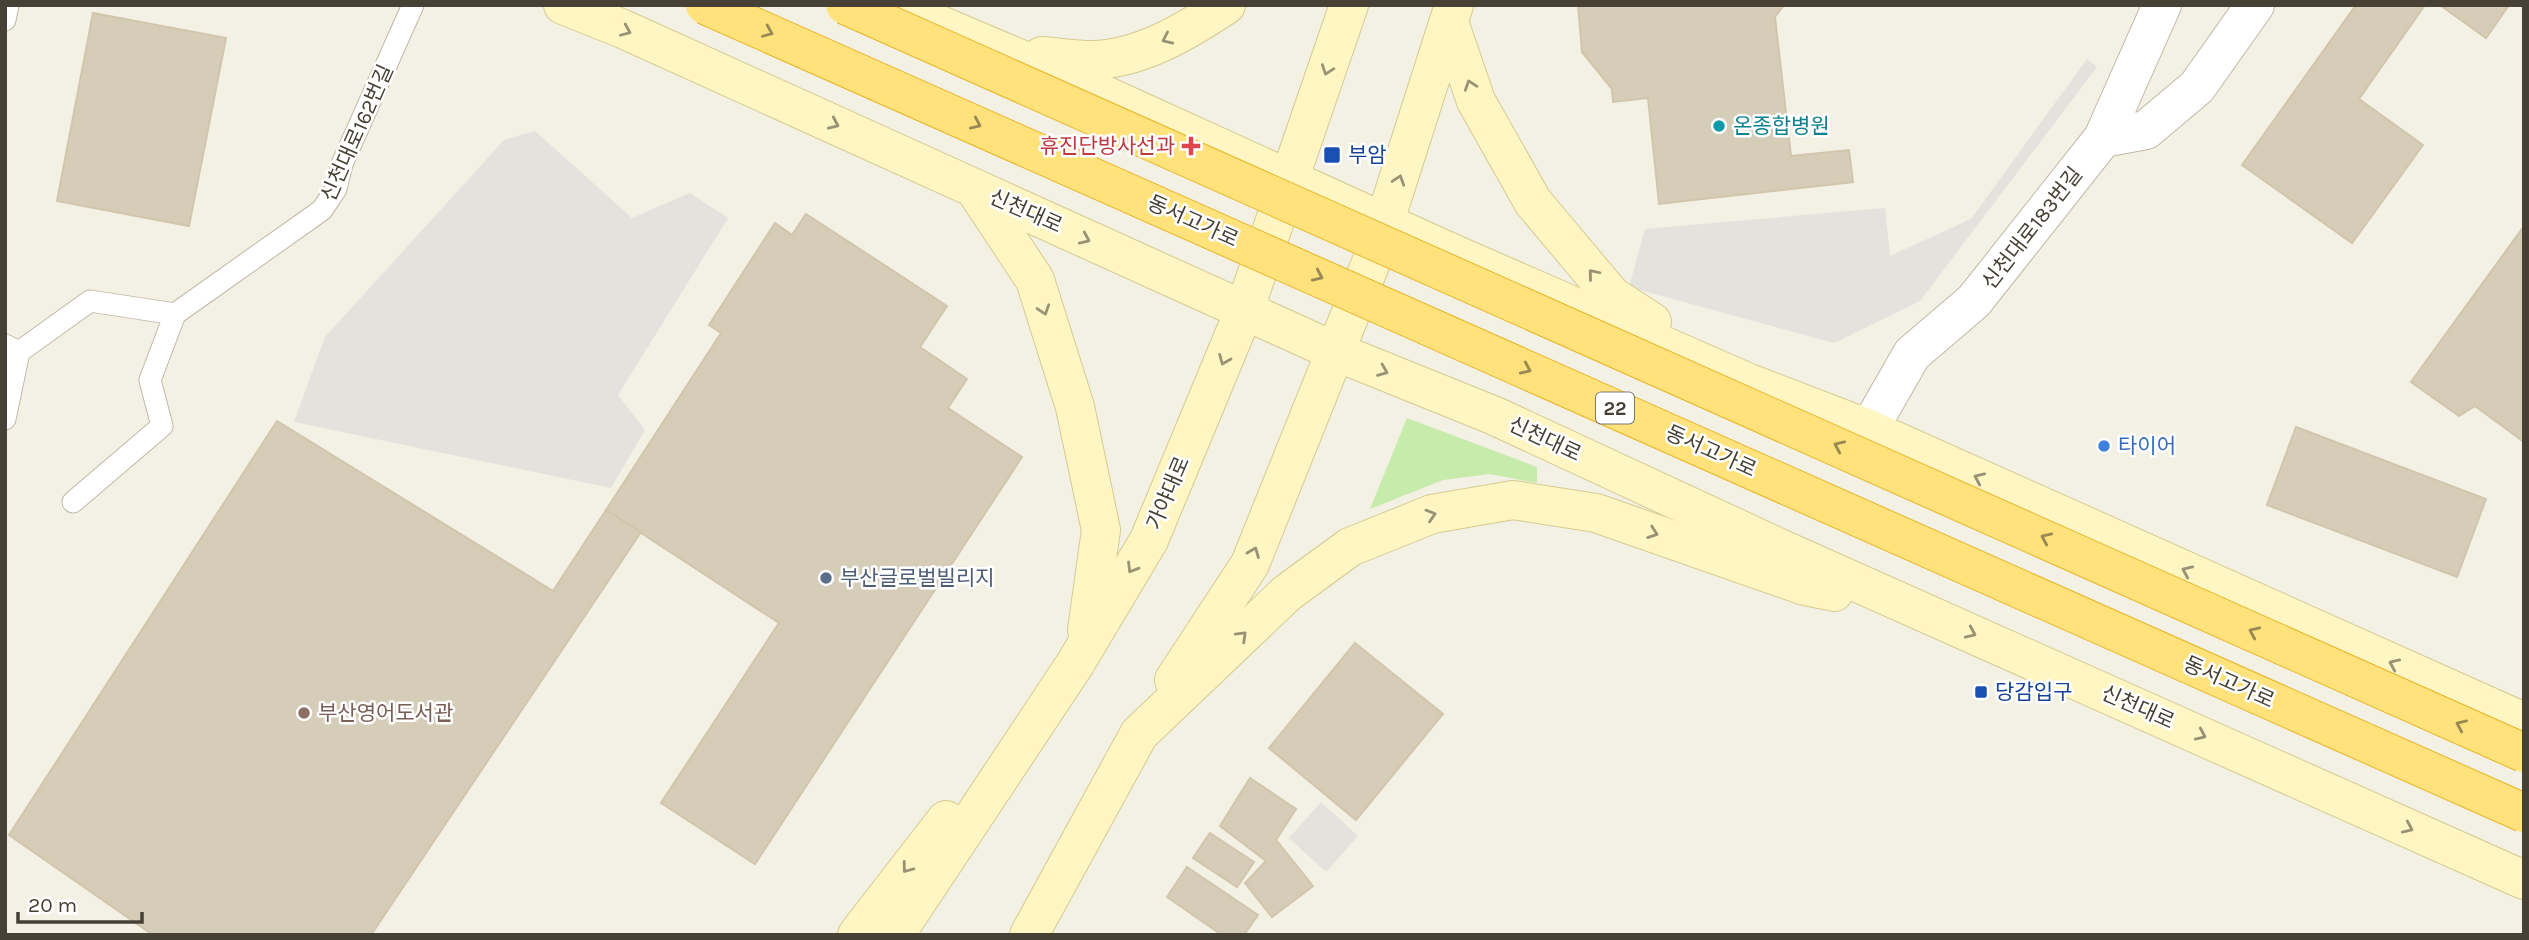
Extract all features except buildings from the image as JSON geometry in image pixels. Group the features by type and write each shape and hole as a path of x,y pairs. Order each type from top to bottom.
{"highway":[{"name":"동서고가로","path":"705,5 2524,813"},
{"path":"845,5 2524,753"}],"main road":[{"name":"신천대로","path":"563,5 622,29 1334,351 1494,416 1908,605 2524,880"},
{"path":"892,5 1008,52 1385,223 1749,383 1869,429 2524,722"},
{"path":"1008,52 1093,60 1146,49 1195,26 1226,5"},
{"name":"가야대로","path":"895,935 1075,664 1149,540 1244,311 1349,5"},
{"path":"1010,935 1250,564 1385,223 1451,14"},
{"path":"1451,14 1476,101 1533,202 1612,296 1749,383"},
{"path":"857,935 914,858 1075,664 1087,631 1101,530 1075,407 1035,280 974,188"},
{"path":"1029,935 1139,734 1287,593 1350,547 1432,514 1513,500 1595,513 1805,586 1908,605"}],"street":[{"name":"신천대로183번길","path":"1869,429 1912,355 1974,301 2103,138 2162,5"},
{"path":"2103,138 2146,130 2197,87 2255,5"}],"lane":[{"path":"5,20 8,5"},
{"name":"신천대로162번길","path":"175,314 322,210 336,189 342,164 413,5"},
{"path":"5,419 12,348 90,301 175,314 150,380 162,426 73,502"}],"green space":[{"path":"1407,418 1537,467 1537,483 1490,474 1443,480 1370,509"}],"shaded area":[{"path":"2087,59 2097,67 1920,301 1834,343 1629,287 1645,229 1885,208 1890,256 1971,219"},
{"path":"535,131 632,218 690,193 728,218 618,395 645,430 611,488 294,422 325,337 504,140"},
{"path":"1321,802 1358,836 1326,872 1289,838"}],"place":[{"name":"온종합병원","path":"1719,126"},
{"name":"휴진단방사선과","path":"1191,146"},
{"name":"부암","path":"1332,155"},
{"name":"타이어","path":"2104,446"},
{"name":"부산글로벌빌리지","path":"826,578"},
{"name":"당감입구","path":"1981,692"},
{"name":"부산영어도서관","path":"304,713"}]}
